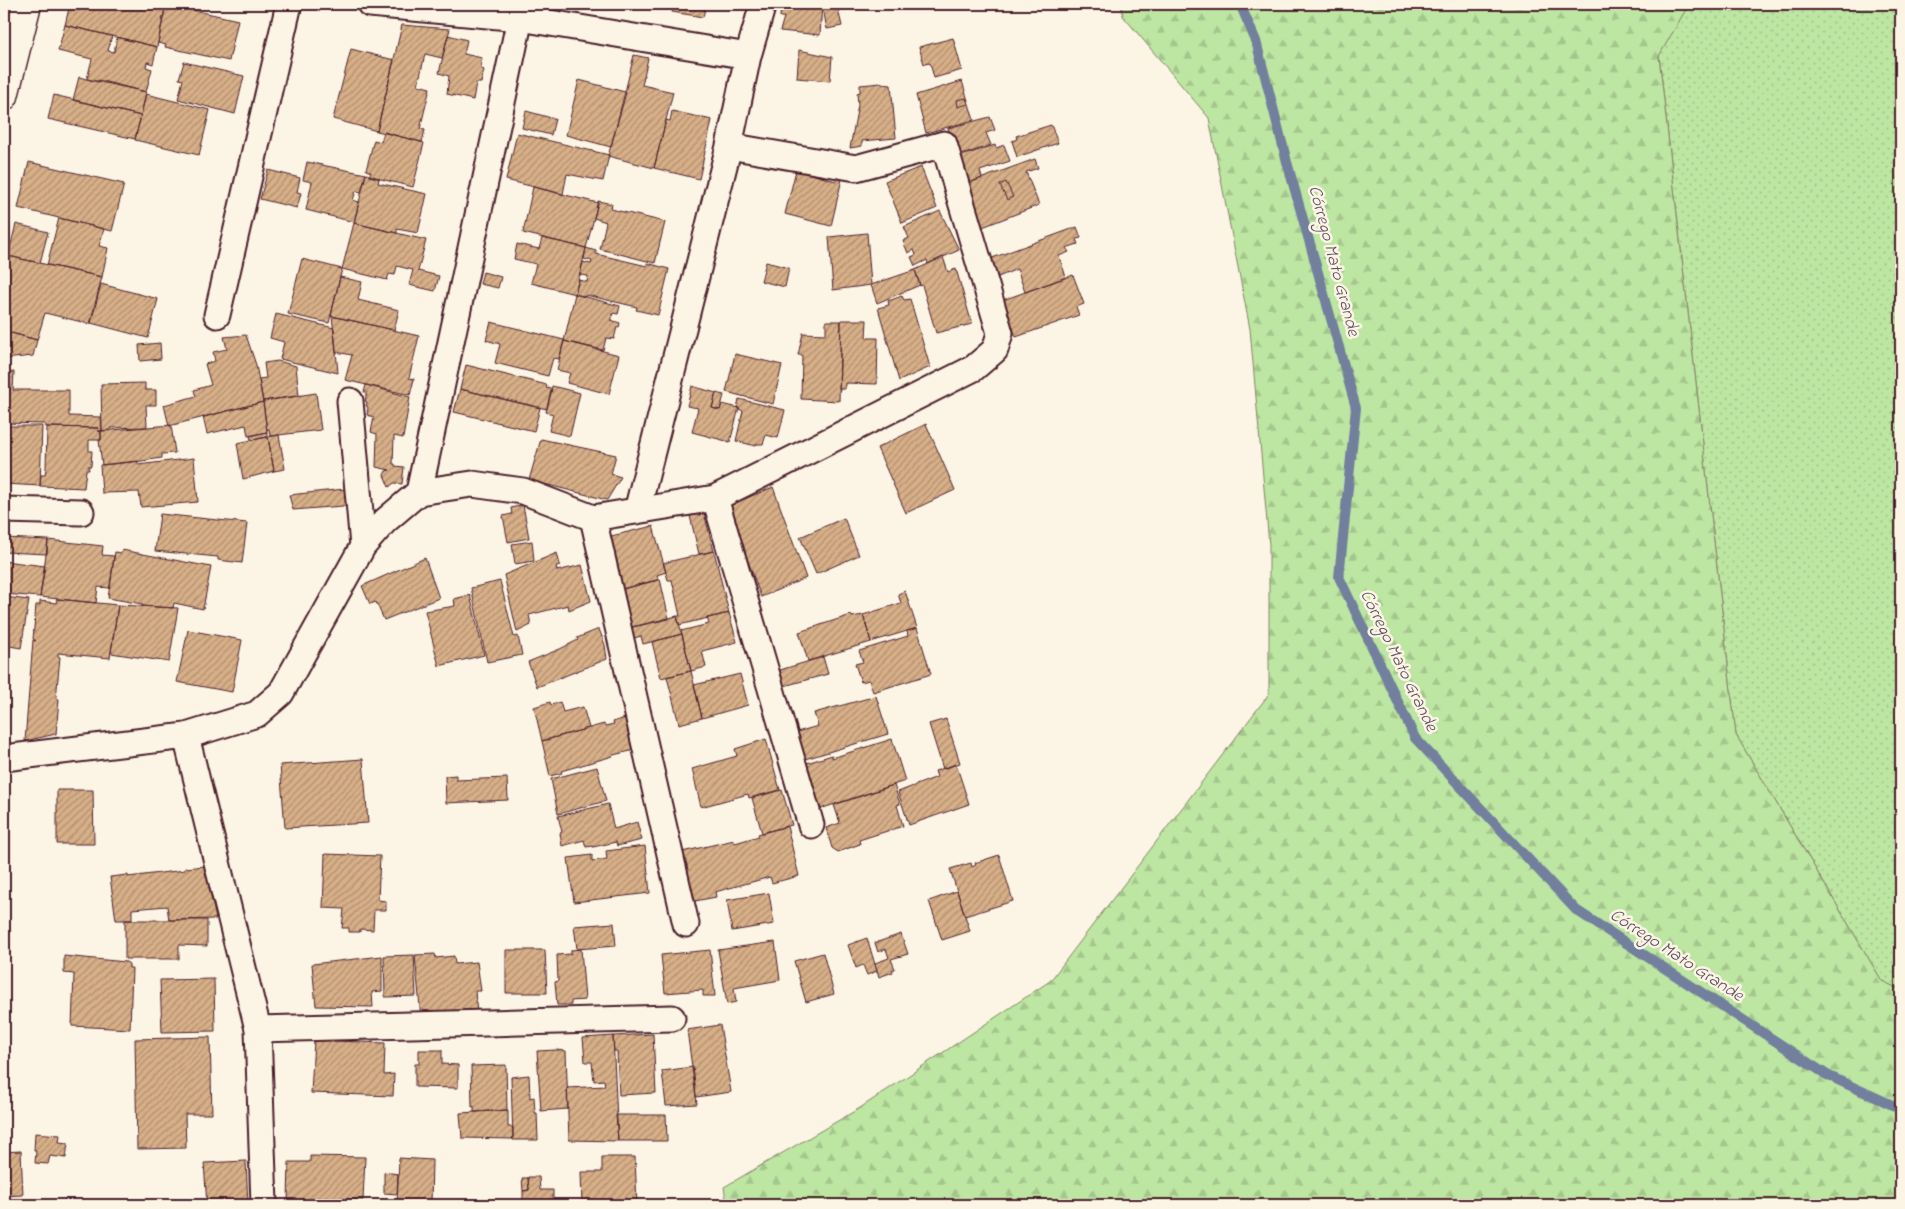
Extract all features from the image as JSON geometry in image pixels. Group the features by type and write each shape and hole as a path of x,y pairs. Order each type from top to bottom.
{"street":[{"path":"4,96 27,4"},
{"path":"217,315 289,4"},
{"path":"370,4 520,18 748,56"},
{"path":"637,511 729,146 748,56 763,4"},
{"path":"419,492 520,18"},
{"path":"4,758 186,736 257,714 281,693 362,546 385,521 419,492 472,484 523,491 593,518 715,498 974,368 995,350 1000,333 944,144 856,168 729,146"},
{"path":"350,401 362,546"},
{"path":"715,498 811,825"},
{"path":"4,510 81,512"},
{"path":"593,518 686,924"},
{"path":"186,736 258,1029 264,1205"},
{"path":"258,1029 672,1018"}],"green space":[{"path":"1121,4 1689,4 1659,56 1736,735 1882,981 1901,990 1901,1205 727,1205 724,1187 860,1108 1050,981 1269,694 1269,545 1250,329 1209,118 1123,16"},
{"path":"1689,4 1901,4 1901,990 1882,981 1736,735 1659,55"}],"building":[{"path":"70,4 166,4 157,47 65,25"},
{"path":"166,4 238,20 229,61 165,47 166,45 158,43"},
{"path":"638,4 661,4 661,8"},
{"path":"674,4 706,4 703,17 672,12"},
{"path":"781,4 822,4 820,35 780,31 784,17 780,17"},
{"path":"837,5 842,26 827,29 823,9"},
{"path":"65,25 112,36 108,51 114,52 117,37 157,47 153,64 147,62 146,67 152,69 146,92 87,79 92,59 58,51"},
{"path":"402,25 450,29 442,58 425,54 418,85 430,88 420,129 425,130 422,142 377,131"},
{"path":"448,35 467,40 464,54 482,58 480,68 484,70 481,83 476,83 473,100 447,94 449,76 439,73"},
{"path":"953,38 962,70 934,78 930,63 924,64 919,47"},
{"path":"351,49 394,60 377,131 333,119"},
{"path":"799,50 832,57 830,81 797,78"},
{"path":"634,55 648,58 642,85 673,92 654,168 608,156 626,93"},
{"path":"184,62 244,76 235,114 178,99 183,80 179,79"},
{"path":"79,77 146,92 141,116 73,100"},
{"path":"579,80 625,92 611,147 566,135"},
{"path":"962,81 974,120 926,133 916,95"},
{"path":"881,83 891,85 896,138 862,141 862,146 850,148 858,105 857,93 860,92 860,85"},
{"path":"146,94 210,110 199,155 135,140"},
{"path":"54,95 141,116 135,139 48,119"},
{"path":"966,98 968,104 958,107 957,100"},
{"path":"526,111 555,119 551,135 522,128"},
{"path":"672,111 712,120 699,179 654,168 666,120 670,121"},
{"path":"990,117 995,130 986,133 991,145 956,157 948,128"},
{"path":"1051,125 1058,143 1017,157 1012,141 1017,139 1016,136"},
{"path":"384,132 424,143 413,187 369,176 371,172 366,170 374,140 381,142"},
{"path":"517,133 609,155 603,181 567,174 563,194 506,180"},
{"path":"995,145 996,148 1004,145 1010,161 980,171 982,178 963,185 955,158"},
{"path":"1035,159 1038,168 1026,172 1039,205 980,228 961,186"},
{"path":"29,162 124,184 112,231 18,208"},
{"path":"307,162 366,174 361,192 356,191 353,200 359,202 354,222 306,210 312,182 303,180"},
{"path":"921,167 937,208 902,223 885,181"},
{"path":"268,170 300,178 297,192 301,193 297,208 260,199"},
{"path":"796,170 836,181 837,178 842,179 831,226 785,214"},
{"path":"366,174 379,178 378,183 427,194 418,233 397,229 397,233 354,223"},
{"path":"1006,182 1013,197 1007,200 1000,185"},
{"path":"533,187 598,203 586,248 523,233"},
{"path":"598,201 612,204 611,209 665,222 655,263 600,249 606,222 594,218"},
{"path":"940,211 959,250 928,264 927,260 915,266 911,257 916,255 914,250 908,253 903,241 909,238 904,227"},
{"path":"59,218 104,229 99,246 108,248 102,277 47,265"},
{"path":"354,223 426,240 418,271 439,276 435,291 409,285 413,270 397,266 395,275 389,274 387,280 342,269"},
{"path":"16,224 48,232 40,263 8,256"},
{"path":"1077,227 1081,238 1076,239 1078,244 1066,248 1069,252 1059,256 1066,277 1025,292 1017,269 991,280 984,261"},
{"path":"867,233 871,285 833,290 829,237"},
{"path":"542,238 586,248 575,294 531,283 536,264 514,259 517,244 539,249"},
{"path":"586,248 596,251 596,254 669,269 658,315 636,310 637,307 575,294 579,280 587,282 588,276 580,275 583,262 591,264 592,261 584,259"},
{"path":"8,256 102,277 90,324 45,313 37,340 4,331 4,275"},
{"path":"943,257 948,272 956,269 972,324 936,333 922,285 920,286 915,270"},
{"path":"302,259 342,269 329,323 288,314"},
{"path":"766,262 789,268 785,287 761,281"},
{"path":"915,270 920,285 877,303 871,285"},
{"path":"483,272 501,277 498,288 480,284"},
{"path":"1073,275 1084,304 1076,307 1079,315 1016,337 1003,300"},
{"path":"340,277 362,282 358,300 399,310 394,330 331,316"},
{"path":"101,284 158,299 148,338 91,323"},
{"path":"575,294 620,306 618,314 613,313 611,320 620,323 619,327 617,327 614,339 606,338 603,350 564,341"},
{"path":"902,296 904,300 910,299 930,367 899,381 878,308 889,305 888,301"},
{"path":"276,314 334,328 338,373 280,359 284,342 270,338"},
{"path":"332,316 419,336 409,378 414,379 410,395 345,380 352,355 336,352"},
{"path":"841,320 867,320 866,338 878,338 877,384 845,383 845,389 839,389"},
{"path":"826,321 841,321 839,401 801,399 802,355 798,355 803,333 826,334"},
{"path":"491,322 564,340 559,359 553,358 548,376 495,363 500,344 486,340"},
{"path":"4,331 37,340 33,356 4,359"},
{"path":"246,335 256,365 263,402 169,426 164,405 196,396 194,390 211,385 205,364 215,361 213,352 227,349 224,337"},
{"path":"564,341 619,355 609,394 567,383 570,373 557,370"},
{"path":"160,343 161,359 140,361 139,345"},
{"path":"735,354 782,365 773,404 726,392"},
{"path":"278,361 296,366 299,396 263,401 259,379 266,378 264,363"},
{"path":"466,365 547,385 546,388 552,389 547,409 460,389"},
{"path":"14,372 13,390 69,390 69,416 101,417 102,431 98,431 99,428 47,427 45,424 4,423 4,373"},
{"path":"145,383 145,390 156,390 156,405 146,405 147,427 110,428 111,430 102,431 101,384"},
{"path":"366,385 410,397 403,438 394,436 393,464 404,467 402,484 394,483 389,487 384,475 386,471 390,470 376,467 377,434 371,432 374,417 367,415 368,407 365,401 367,392 364,392"},
{"path":"552,386 580,393 570,436 549,431 553,414 546,412"},
{"path":"692,386 716,393 712,408 720,410 722,404 739,408 730,442 692,432 698,408 687,406"},
{"path":"460,389 540,408 534,431 454,412"},
{"path":"316,393 321,430 270,436 269,429 267,430 263,401"},
{"path":"716,393 724,395 720,410 712,408"},
{"path":"739,399 785,410 778,438 766,435 763,444 757,444 756,446 736,441 743,411 737,408"},
{"path":"263,402 267,432 248,436 246,425 207,434 203,417"},
{"path":"926,424 955,490 906,513 877,448"},
{"path":"171,425 175,453 162,454 162,458 102,465 99,440 101,440 101,431"},
{"path":"4,426 42,426 40,486 4,484 6,442 4,441"},
{"path":"47,427 99,428 98,431 101,431 101,440 89,440 89,451 92,451 91,466 88,466 89,470 86,470 84,488 40,486 41,475 45,475 46,468"},
{"path":"267,432 267,437 251,440 250,436"},
{"path":"279,435 285,469 274,471 268,437"},
{"path":"268,437 274,471 243,479 237,443"},
{"path":"541,439 616,455 611,474 621,477 607,500 529,480"},
{"path":"194,458 198,502 141,507 139,492 102,493 100,465 138,461 138,465"},
{"path":"773,487 806,578 761,597 728,506"},
{"path":"354,488 355,505 293,510 289,495"},
{"path":"523,505 529,538 508,542 503,516 512,514 511,508"},
{"path":"704,513 714,551 699,554 690,516"},
{"path":"160,514 247,523 242,563 218,560 218,557 155,551"},
{"path":"844,518 859,555 816,574 800,537"},
{"path":"653,526 666,572 657,575 659,580 617,590 607,537"},
{"path":"4,538 48,540 47,554 4,552"},
{"path":"48,540 103,546 102,555 114,556 110,588 98,587 96,603 40,597"},
{"path":"532,541 534,561 515,564 512,544"},
{"path":"122,550 211,567 203,609 174,603 173,608 142,606 142,604 108,598 115,552 121,553"},
{"path":"714,551 729,613 679,625 677,616 680,616 672,580 668,580 663,563"},
{"path":"557,553 560,565 556,566 557,571 582,565 591,601 569,610 568,605 529,615 531,625 517,632 504,575"},
{"path":"425,558 439,598 384,620 376,602 370,604 362,586"},
{"path":"4,561 45,566 40,597 4,594"},
{"path":"660,579 669,619 628,628 619,590"},
{"path":"500,581 514,637 518,636 522,655 487,662 471,588"},
{"path":"905,591 917,628 871,642 863,615 901,603 898,594"},
{"path":"470,595 484,655 439,666 425,611 455,606 454,599"},
{"path":"4,597 29,600 21,648 4,645"},
{"path":"57,599 118,605 110,658 58,653 60,657 56,699 59,699 56,734 25,741 33,640 36,641 33,639 36,605 40,605 40,601 56,603"},
{"path":"118,605 178,608 169,662 111,653"},
{"path":"729,613 737,642 702,651 706,667 691,671 681,631 709,624 707,618"},
{"path":"851,615 852,617 863,615 871,642 808,661 799,632"},
{"path":"677,616 682,634 643,644 641,636 631,639 628,628"},
{"path":"917,628 931,674 873,692 869,680 861,682 855,664 863,662 859,651 908,636 907,631"},
{"path":"599,629 605,645 607,659 537,687 528,662 560,649 578,640 577,638"},
{"path":"188,630 242,640 232,692 177,682"},
{"path":"682,634 691,671 661,678 652,642"},
{"path":"823,657 828,674 784,686 780,670"},
{"path":"691,671 702,718 679,724 667,677"},
{"path":"740,674 748,705 702,718 694,685"},
{"path":"876,696 888,734 805,759 797,732 818,726 814,713"},
{"path":"550,702 551,705 560,702 563,712 583,707 589,728 542,741 534,707"},
{"path":"625,718 635,750 613,755 550,776 542,741 604,724 605,726 614,724 613,722"},
{"path":"946,719 960,763 943,769 929,724"},
{"path":"766,739 780,790 749,798 748,794 701,807 692,769 737,756 735,749"},
{"path":"892,739 905,781 820,809 807,763 832,755 832,758"},
{"path":"363,759 368,823 285,828 280,765"},
{"path":"956,764 969,804 909,825 898,792 937,777 935,771"},
{"path":"597,767 606,801 558,814 551,779"},
{"path":"456,775 456,780 507,778 508,800 446,803 445,776"},
{"path":"894,785 900,804 897,805 903,826 859,840 860,844 838,852 832,848 826,828 840,823 834,805"},
{"path":"57,790 93,790 94,844 57,844"},
{"path":"782,790 792,825 762,833 752,798"},
{"path":"608,804 614,829 637,822 642,840 617,846 616,842 586,847 584,840 562,846 560,833 562,832 558,816"},
{"path":"787,826 799,876 772,883 770,877 715,892 716,897 695,901 682,852 734,840 735,843"},
{"path":"645,846 650,893 574,902 568,858 592,855 592,861 607,859 606,851"},
{"path":"325,854 380,856 378,900 386,901 386,910 374,910 373,930 360,929 360,932 349,932 349,928 342,928 344,909 323,908"},
{"path":"999,855 1013,901 965,916 950,869 971,863 972,867 976,865 975,863"},
{"path":"205,866 216,919 169,920 167,906 132,909 132,920 116,920 110,877 128,875 128,877"},
{"path":"957,891 970,931 942,940 929,901"},
{"path":"769,893 774,924 732,931 727,900"},
{"path":"125,920 207,920 207,946 179,945 179,959 125,959"},
{"path":"614,923 616,946 577,949 574,926"},
{"path":"901,934 908,954 891,959 895,969 892,970 893,972 879,977 875,963 889,958 886,949 878,952 875,943"},
{"path":"867,938 877,971 867,975 863,965 856,968 848,945"},
{"path":"775,942 780,980 734,988 736,1002 727,1004 718,950"},
{"path":"581,949 585,1000 571,1001 571,1005 557,1005 555,982 558,981 557,955 571,954 571,950"},
{"path":"506,950 545,950 547,993 506,993"},
{"path":"710,950 715,996 703,996 703,990 665,993 661,955"},
{"path":"823,953 834,994 806,1002 794,961"},
{"path":"435,954 436,958 454,956 455,964 477,962 481,991 475,991 477,1014 421,1018 415,955"},
{"path":"414,955 416,996 385,997 384,956"},
{"path":"64,956 126,962 129,964 129,968 132,968 130,1029 72,1026 74,974 64,973"},
{"path":"382,956 382,991 372,992 373,1007 316,1006 312,964"},
{"path":"214,979 215,1031 162,1032 160,980"},
{"path":"720,1025 731,1092 696,1097 687,1030"},
{"path":"653,1034 656,1093 619,1095 617,1051 614,1051 613,1036"},
{"path":"613,1036 618,1141 569,1140 567,1088 605,1086 604,1080 594,1081 592,1062 585,1062 583,1038"},
{"path":"210,1037 212,1114 185,1114 186,1148 137,1149 135,1039"},
{"path":"314,1040 385,1043 384,1075 394,1074 393,1096 311,1093"},
{"path":"419,1050 442,1050 442,1064 458,1065 458,1088 415,1087 415,1064 419,1064"},
{"path":"537,1051 566,1051 568,1109 541,1111"},
{"path":"506,1065 507,1110 474,1112 474,1106 472,1107 471,1066"},
{"path":"693,1067 697,1104 666,1106 662,1071"},
{"path":"529,1075 530,1098 534,1097 535,1113 537,1113 538,1140 513,1140 511,1077"},
{"path":"508,1110 508,1127 513,1127 513,1139 462,1138 460,1113"},
{"path":"616,1115 666,1115 667,1141 618,1141"},
{"path":"35,1133 60,1135 59,1142 68,1143 66,1158 50,1156 48,1164 35,1163"},
{"path":"21,1151 23,1195 4,1196 4,1152"},
{"path":"310,1156 365,1157 363,1200 311,1199 311,1202 288,1201 289,1162 310,1162"},
{"path":"602,1157 635,1157 637,1205 582,1205 581,1172 602,1172"},
{"path":"399,1158 432,1160 431,1205 397,1205"},
{"path":"246,1161 248,1205 207,1205 204,1163"},
{"path":"384,1172 398,1174 397,1194 384,1193"},
{"path":"528,1177 539,1177 540,1190 553,1190 553,1205 523,1205 523,1191 529,1190"},
{"path":"522,1178 528,1178 529,1190 523,1191"},
{"path":"312,1203 359,1205 312,1205"}],"waterway":[{"name":"Córrego Mato Grande","path":"1240,4 1256,41 1287,162 1356,408 1339,577 1415,738 1576,910 1827,1075 1901,1109"}]}
